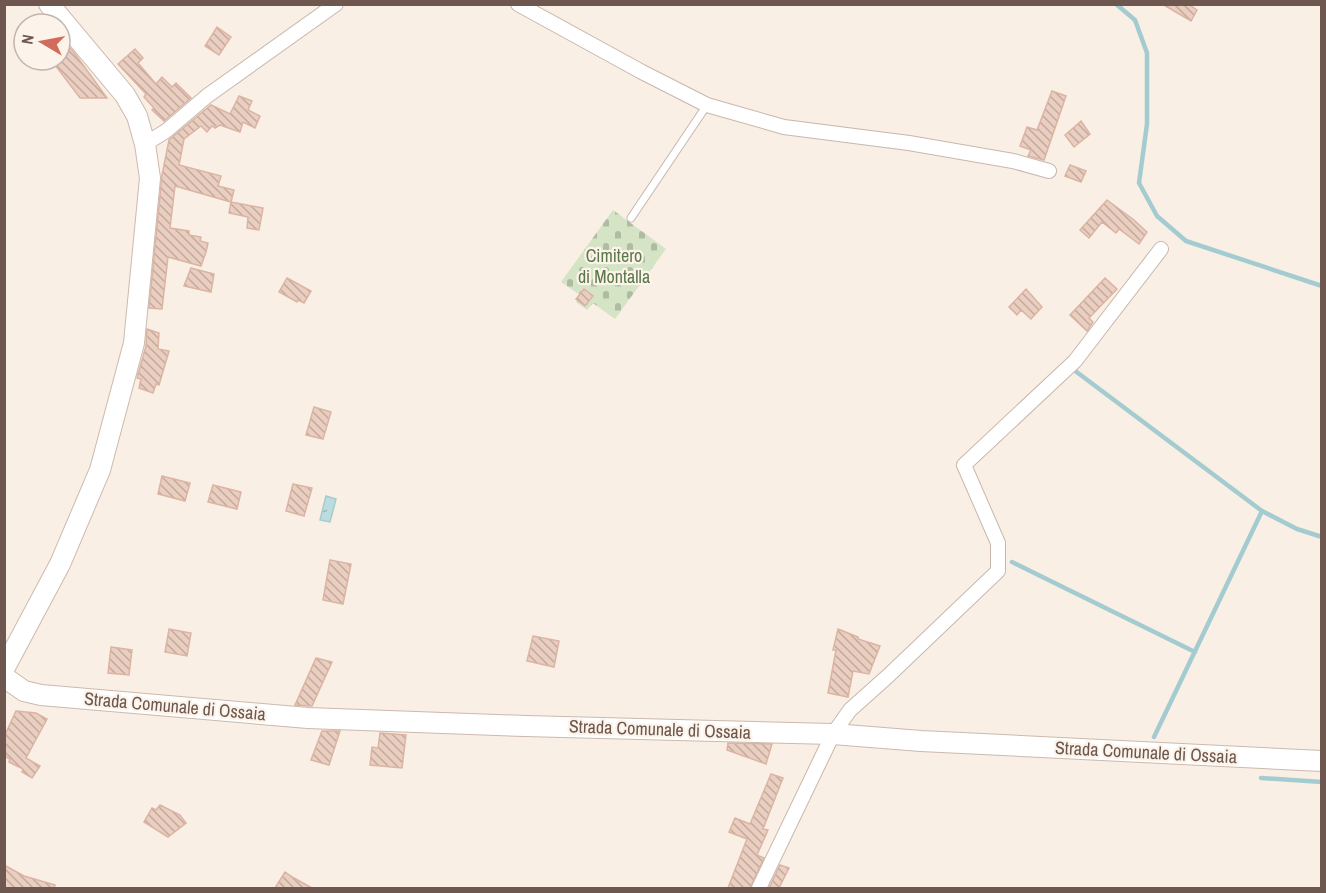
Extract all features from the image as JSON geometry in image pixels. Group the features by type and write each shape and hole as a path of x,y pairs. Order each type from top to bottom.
{"street":[{"path":"4,669 60,564 100,470 134,343 150,177 145,144 137,116 125,95 49,4"},
{"path":"145,144 166,131 216,89 336,4"},
{"path":"518,4 707,105 784,127 909,143 1012,161 1049,171"},
{"path":"759,888 833,734 850,710 998,571 998,543 964,465 1075,361 1161,249"},
{"name":"Strada Comunale di Ossaia","path":"4,676 24,691 41,695 308,718 833,734 921,741 1322,760"}],"lane":[{"path":"632,218 707,105"}],"green space":[{"name":"Cimitero di Montalla","path":"613,210 666,249 615,319 593,303 587,310 576,302 580,295 561,282"}],"water":[{"path":"326,496 336,499 330,522 320,520"}],"building":[{"path":"1162,4 1188,4 1197,10 1191,21"},
{"path":"217,27 231,37 219,55 205,46"},
{"path":"135,49 143,58 138,63 156,84 162,77 172,87 176,83 191,98 164,121 152,110 154,108 144,97 146,94 118,64"},
{"path":"72,50 107,98 80,98 60,72 72,72"},
{"path":"1052,91 1066,96 1044,160 1028,156 1031,150 1020,146 1027,127 1037,130"},
{"path":"239,96 252,101 248,110 260,116 255,128 243,122 240,132 220,125 215,128 212,126 207,132 201,126 184,139 179,165 221,176 218,186 234,190 231,202 175,186 170,228 189,231 189,235 201,237 200,241 208,243 201,266 168,257 162,309 149,308 162,175 169,140 211,105 230,114"},
{"path":"1081,121 1090,134 1074,147 1065,135"},
{"path":"1070,165 1086,171 1081,182 1065,176"},
{"path":"1107,200 1147,232 1139,244 1119,229 1116,233 1102,222 1089,238 1080,230"},
{"path":"231,202 263,208 259,230 247,228 248,217 229,213"},
{"path":"191,268 214,274 211,292 184,286"},
{"path":"287,278 311,291 304,303 298,300 297,302 279,292"},
{"path":"1105,278 1117,289 1089,318 1093,322 1087,331 1070,315"},
{"path":"584,289 593,296 585,306 576,299"},
{"path":"1026,289 1042,307 1031,319 1021,310 1017,315 1009,307"},
{"path":"147,329 159,333 158,349 169,351 159,385 156,384 153,393 139,388 141,379 137,378 146,346"},
{"path":"314,407 331,412 323,439 306,435"},
{"path":"162,476 190,483 185,501 158,494"},
{"path":"293,484 312,488 304,516 286,511"},
{"path":"213,485 241,492 237,509 208,502"},
{"path":"330,560 351,564 343,604 323,600"},
{"path":"169,629 191,633 187,656 165,652"},
{"path":"838,629 880,646 869,674 853,671 848,697 828,693"},
{"path":"533,636 559,641 554,667 527,661"},
{"path":"111,647 132,650 129,675 108,673"},
{"path":"316,658 332,662 312,706 295,705"},
{"path":"16,711 36,713 47,719 26,758 40,766 32,778 4,756 4,737"},
{"path":"322,731 340,731 329,765 311,760"},
{"path":"380,733 406,735 402,768 370,765 372,747 378,748"},
{"path":"728,743 772,744 766,764 727,750"},
{"path":"771,774 783,778 763,829 768,830 757,855 764,858 750,888 728,888 747,839 729,832 735,818 750,824"},
{"path":"160,805 180,815 186,823 168,837 144,822 152,808 156,810"},
{"path":"4,865 24,876 55,885 54,888 4,888"},
{"path":"780,865 789,868 779,888 769,888"},
{"path":"285,872 294,878 312,888 275,888"}],"waterway":[{"path":"1116,4 1135,20 1147,53 1147,124 1139,183 1157,216 1186,241 1322,286"},
{"path":"1074,370 1262,511 1297,529 1322,537"},
{"path":"1154,737 1262,511"},
{"path":"1012,562 1195,652"},
{"path":"1261,778 1322,782"}]}
